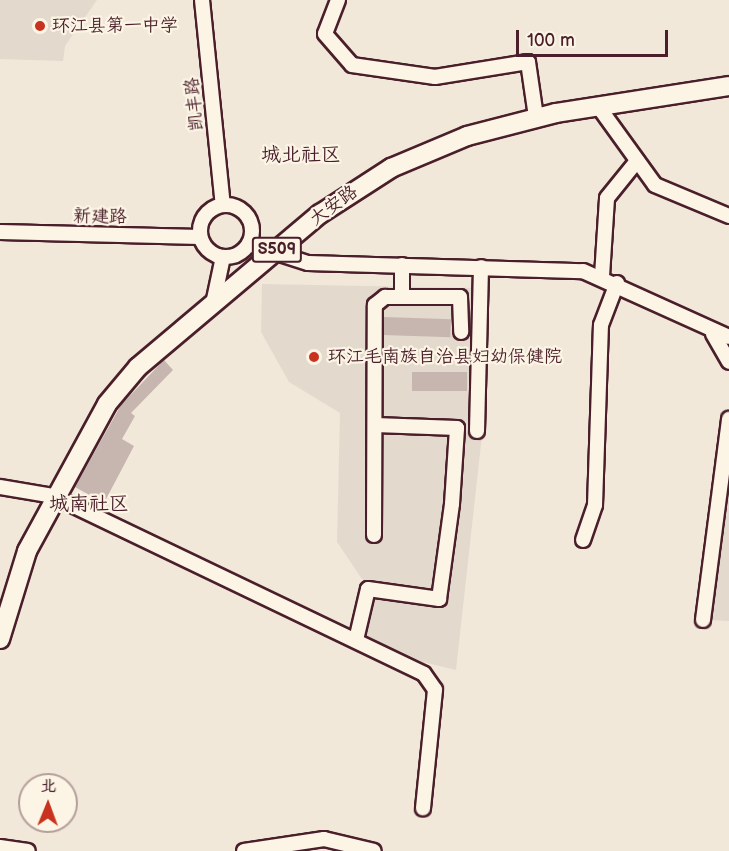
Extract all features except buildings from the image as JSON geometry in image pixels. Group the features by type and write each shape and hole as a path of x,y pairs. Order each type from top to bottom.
{"main road":[{"name":"大安路","path":"0,639 14,580 54,496 122,385 213,304 320,214 392,168 457,139 536,117 729,87"}],"street":[{"name":"凯丰路","path":"202,0 223,205"},
{"path":"338,0 325,34 352,65 420,77 528,62 536,117"},
{"path":"598,106 636,161 665,192 729,216"},
{"path":"602,276 607,198 636,161"},
{"path":"223,205 249,218 249,244 236,256 223,257 206,249 200,237 203,218 223,205"},
{"name":"新建路","path":"0,232 200,237"},
{"path":"249,244 272,255 308,263 574,270 602,276 713,334 729,337"},
{"path":"213,304 223,257"},
{"path":"402,265 402,297"},
{"path":"477,430 481,267"},
{"path":"583,540 595,505 601,325 617,283"},
{"path":"374,535 374,309 385,297 460,297 461,332"},
{"path":"713,334 729,362"},
{"path":"704,620 729,419"},
{"path":"356,640 368,589 439,599 452,504 457,428 375,425"},
{"path":"0,487 54,496 418,670 435,690 423,808"},
{"path":"244,851 318,839 374,851"},
{"path":"0,847 28,851"}],"shaded area":[{"name":"环江县第一中学","path":"0,0 97,0 65,46 63,61 0,59"},
{"path":"262,284 475,288 482,435 456,670 423,662 356,631 366,585 337,542 340,413 289,382 261,332"},
{"path":"729,448 729,621 709,620"}],"place":[{"name":"环江县第一中学","path":"40,26"},
{"name":"环江毛南族自治县妇幼保健院","path":"314,357"}],"district":[{"name":"城北社区","path":"301,155"},
{"name":"城南社区","path":"89,504"}]}
